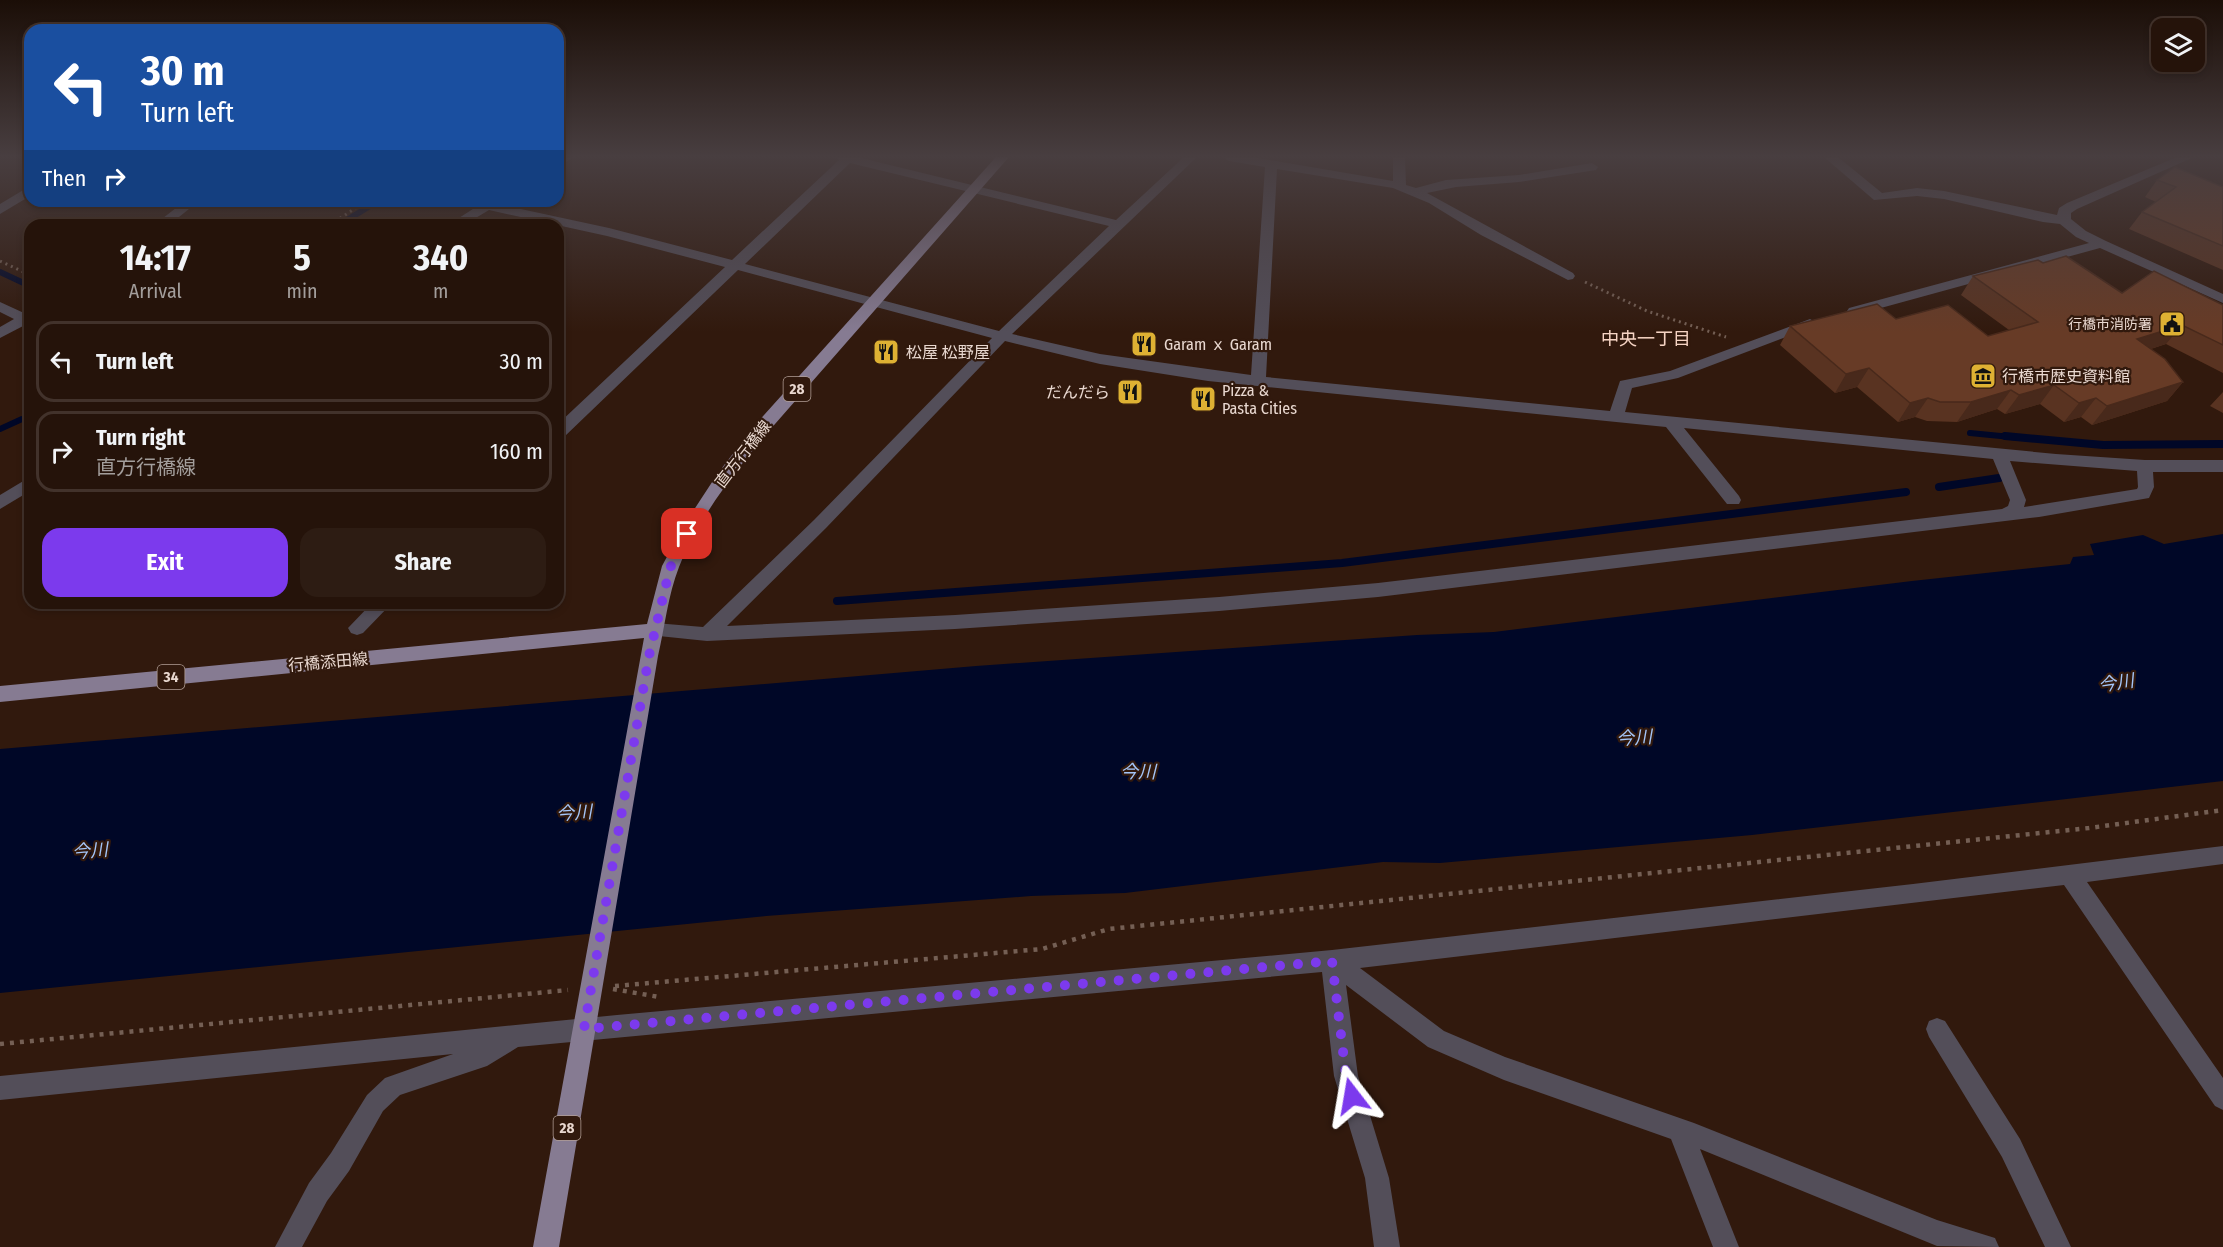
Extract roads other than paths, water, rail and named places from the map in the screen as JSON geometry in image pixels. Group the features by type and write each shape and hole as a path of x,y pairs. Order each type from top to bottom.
{"main road":[{"name":"直方行橋線","path":"546,1247 649,656 670,568 696,518 730,466 952,215"},
{"name":"行橋添田線","path":"0,694 655,630"}],"street":[{"path":"541,215 556,219"},
{"path":"564,427 786,215"},
{"path":"1083,215 1117,224"},
{"path":"707,634 763,583 1002,336 1127,215"},
{"path":"1258,380 1261,304 1270,215"},
{"path":"1457,215 1568,276"},
{"path":"2031,215 2064,220 2081,234 2101,244 2223,299"},
{"path":"2064,215 2064,220"},
{"path":"564,221 1002,336 1100,359 1208,375 1999,454 2145,466 2223,466"},
{"path":"1843,314 2101,244"},
{"path":"0,306 24,317"},
{"path":"1616,415 1626,384 1673,375 1821,320"},
{"path":"0,333 24,321"},
{"path":"1670,420 1733,500"},
{"path":"1999,454 2018,500 2015,508 2007,514"},
{"path":"655,630 707,634 955,622 1336,594 2007,514 2143,494 2146,487 2145,466"},
{"path":"0,503 24,487"},
{"path":"357,628 377,609"},
{"path":"0,1088 514,1036 586,1019 1332,961 2223,855"},
{"path":"2070,874 2223,1098"},
{"path":"1332,961 1436,1039 1504,1068 1680,1130 1937,1233 1986,1247"},
{"path":"1332,961 1346,1076 1377,1178 1387,1247"},
{"path":"1937,1029 2012,1148 2058,1247"},
{"path":"288,1247 318,1192 340,1162 375,1103 387,1090 487,1054 514,1036"},
{"path":"1680,1130 1726,1247"}],"water":[{"name":"今川","path":"2223,534 2223,781 1752,835 1440,863 1383,862 1125,893 1031,896 766,916 0,993 0,749 976,666 1417,635 1494,632 2070,564 2073,557 2094,555 2090,544 2143,535 2164,544"}],"waterway":[{"path":"349,219 355,215"},
{"path":"0,272 24,283"},
{"path":"0,429 22,419"},
{"path":"1970,433 2021,438"},
{"path":"2005,436 2103,445 2223,444"},
{"path":"1939,487 1999,478"},
{"path":"837,601 1342,563 1906,492"}],"place":[{"name":"行橋市消防署","path":"2172,324"},
{"name":"Garam ｘ Garam","path":"1144,344"},
{"name":"松屋 松野屋","path":"886,352"},
{"name":"行橋市歴史資料館","path":"1983,376"},
{"name":"だんだら","path":"1130,392"},
{"name":"Pizza & Pasta Cities","path":"1203,399"}],"district":[{"name":"中央一丁目","path":"1646,339"}]}
